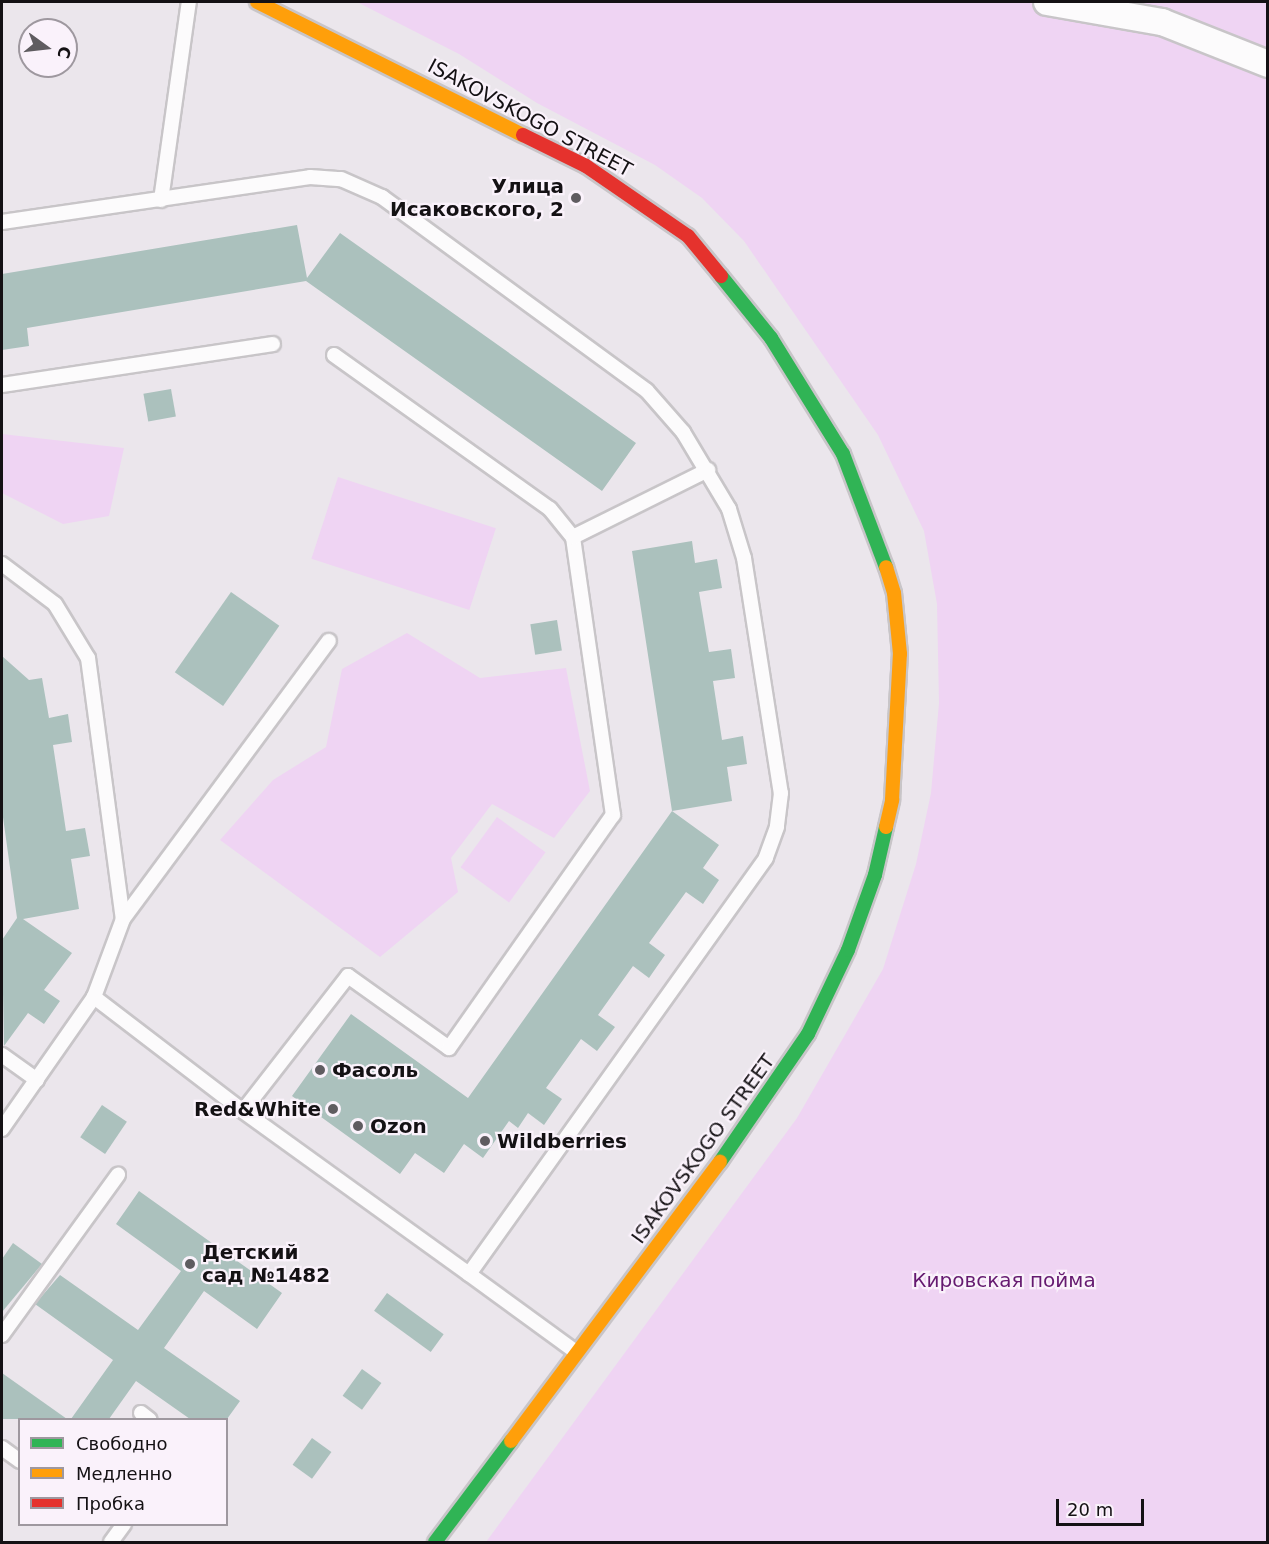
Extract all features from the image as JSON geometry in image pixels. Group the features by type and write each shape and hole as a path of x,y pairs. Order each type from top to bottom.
{"street":[{"name":"ISAKOVSKOGO STREET","path":"257,2 586,166 688,236 771,338 843,454 871,519 894,593 900,654 892,800 875,875 848,950 808,1034 767,1100 435,1542"},
{"path":"1047,2 1162,22 1268,64"}],"lane":[{"path":"161,200 189,2"},
{"path":"2,222 310,177 341,179 382,197 647,391 708,470 729,510 744,558 781,793 777,826 766,858 470,1274"},
{"path":"2,385 273,344"},
{"path":"243,1111 348,976 449,1048 613,815 573,537 550,509 334,355"},
{"path":"573,537 708,470"},
{"path":"2,564 55,604 88,658 123,919"},
{"path":"2,1130 94,997 123,919 329,642"},
{"path":"94,997 243,1111 576,1352"},
{"path":"2,1055 37,1080"},
{"path":"2,1335 118,1175"},
{"path":"2,1448 18,1460"}],"green space":[{"name":"Кировская пойма","path":"357,2 1267,2 1267,1542 486,1542 797,1118 883,969 916,864 931,793 939,703 937,604 924,531 878,435 744,241 702,198 655,165 537,103 459,54"},
{"path":"2,434 124,448 109,516 63,524 2,493"},
{"path":"338,477 496,528 469,610 311,559"},
{"path":"407,633 480,678 566,668 590,791 554,838 492,804 451,858 458,892 380,957 220,840 273,780 326,747 342,669"},
{"path":"497,817 546,852 509,902 461,867"}],"building":[{"path":"297,225 307,278 340,233 636,443 602,491 306,281 27,328 29,346 2,350 2,274"},
{"path":"171,389 176,417 148,421 143,394"},
{"path":"692,541 695,563 717,559 722,588 699,592 709,652 731,649 735,678 713,681 722,740 743,736 747,764 727,767 732,801 672,811 632,551"},
{"path":"231,592 279,626 223,706 175,672"},
{"path":"557,620 562,651 535,655 530,624"},
{"path":"2,656 29,680 42,678 49,718 68,714 72,742 53,745 66,831 85,828 90,856 71,859 79,909 23,919 72,953 44,990 60,1001 44,1024 28,1013 4,1046 2,940 17,918 2,810"},
{"path":"672,811 719,845 703,868 719,880 703,904 686,892 649,943 665,955 649,978 633,966 598,1015 615,1027 597,1051 581,1039 546,1088 562,1099 544,1125 528,1113 518,1128 509,1121 483,1158 464,1144 444,1173 415,1153 400,1174 292,1096 351,1014 468,1098"},
{"path":"102,1105 127,1122 105,1154 80,1137"},
{"path":"139,1191 282,1293 257,1329 204,1291 164,1348 240,1401 228,1418 189,1418 136,1381 110,1418 72,1418 113,1360 35,1304 60,1275 138,1330 181,1271 116,1224"},
{"path":"13,1243 42,1264 2,1312 2,1259"},
{"path":"387,1293 444,1334 431,1352 374,1311"},
{"path":"362,1369 381,1383 362,1410 343,1396"},
{"path":"2,1373 66,1418 18,1418 2,1419"},
{"path":"312,1438 331,1452 312,1479 293,1465"}],"traffic: fast":[{"path":"721,276 771,338 843,454 886,567"},
{"path":"720,1162 808,1034 848,950 875,875 886,827"},
{"path":"435,1542 511,1441"}],"traffic: slow":[{"path":"257,2 523,135"},
{"path":"886,567 894,593 900,654 892,800 886,827"},
{"path":"511,1441 720,1162"}],"traffic: jam":[{"path":"523,135 586,166 688,236 721,276"}],"place":[{"name":"Улица Исаковского, 2","path":"576,198"},
{"name":"Фасоль","path":"320,1070"},
{"name":"Red&White","path":"333,1109"},
{"name":"Ozon","path":"358,1126"},
{"name":"Wildberries","path":"485,1141"},
{"name":"Детский сад №1482","path":"190,1264"}]}
